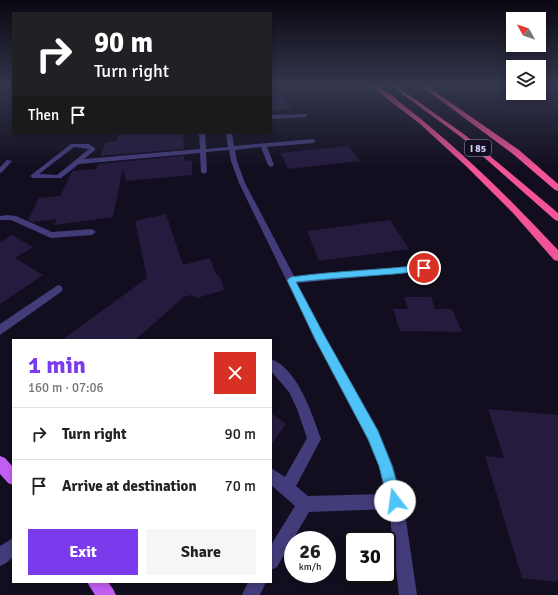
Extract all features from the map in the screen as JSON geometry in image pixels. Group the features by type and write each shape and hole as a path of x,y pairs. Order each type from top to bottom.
{"highway":[{"name":"I 85","path":"408,113 459,156 558,257"},
{"name":"I 85","path":"431,113 463,136 558,218"},
{"path":"461,113 516,152 558,188"}],"main road":[{"path":"0,464 12,477"},
{"path":"97,583 107,595"}],"street":[{"path":"272,117 305,115"},
{"path":"202,134 204,172"},
{"path":"229,134 242,183 319,336 373,435 386,466 395,501 408,595"},
{"path":"77,162 93,149 89,146 73,145 33,176 59,177 77,162 263,145 313,142"},
{"path":"263,145 271,165"},
{"path":"0,171 9,161"},
{"path":"0,218 7,217 18,219 50,235 92,232"},
{"path":"291,280 332,275 424,268"},
{"path":"0,330 58,289"},
{"path":"272,365 289,381 302,405 314,439 287,488"},
{"path":"272,478 287,488 305,504 395,501"},
{"path":"272,559 305,504"},
{"path":"0,557 12,547"}],"building":[{"path":"119,134 183,134 184,149 100,156 105,143 117,141"},
{"path":"348,146 360,161 288,169 281,153"},
{"path":"184,156 184,161 192,160 192,175 126,181 123,168 113,217 54,225 57,219 32,222 28,220 39,198 60,196 72,171 96,169 98,164"},
{"path":"166,214 183,265 210,258 216,274 220,277 224,290 197,298 192,295 184,297 136,339 63,339 147,278 135,221"},
{"path":"390,220 409,249 319,261 307,231"},
{"path":"12,235 33,247 15,258 43,275 0,304 0,242"},
{"path":"404,297 431,297 435,309 452,309 462,332 400,331 393,309 408,309"},
{"path":"488,409 558,415 558,582 522,578 485,456 504,458"},
{"path":"272,414 286,424 272,444"}],"route":[{"path":"395,501 386,466 373,435 319,336 291,280 332,275 424,268"}]}
